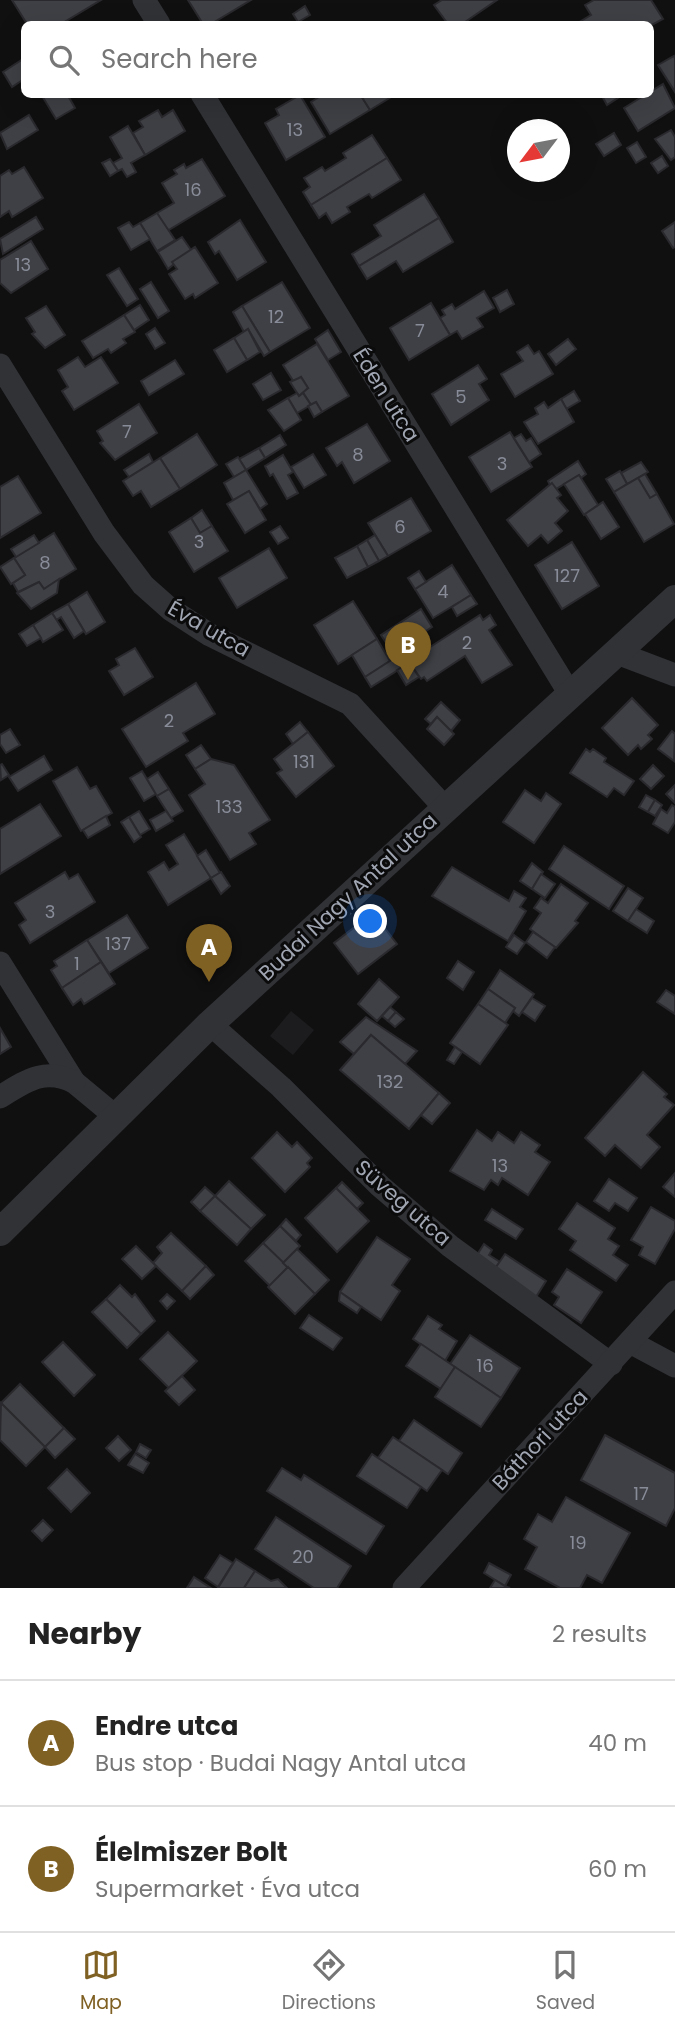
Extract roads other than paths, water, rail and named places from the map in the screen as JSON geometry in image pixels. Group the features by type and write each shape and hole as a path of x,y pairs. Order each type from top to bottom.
{"street":[{"path":"144,0 157,21"},
{"name":"Éden utca","path":"204,98 570,694"},
{"name":"Éva utca","path":"0,365 104,533 150,591 210,635 350,704 445,808"},
{"name":"Budai Nagy Antal utca","path":"0,1232 210,1024 675,599"},
{"path":"617,653 675,676"},
{"path":"0,962 74,1082 115,1116"},
{"name":"Süveg utca","path":"210,1024 281,1087 380,1186 450,1246 611,1364"},
{"path":"0,1097 42,1074 53,1074 74,1082"},
{"name":"Báthori utca","path":"404,1588 675,1292"},
{"path":"630,1342 675,1366"}],"place":[{"name":"Élelmiszer Bolt","path":"408,680"},
{"name":"Endre utca","path":"209,982"}]}
